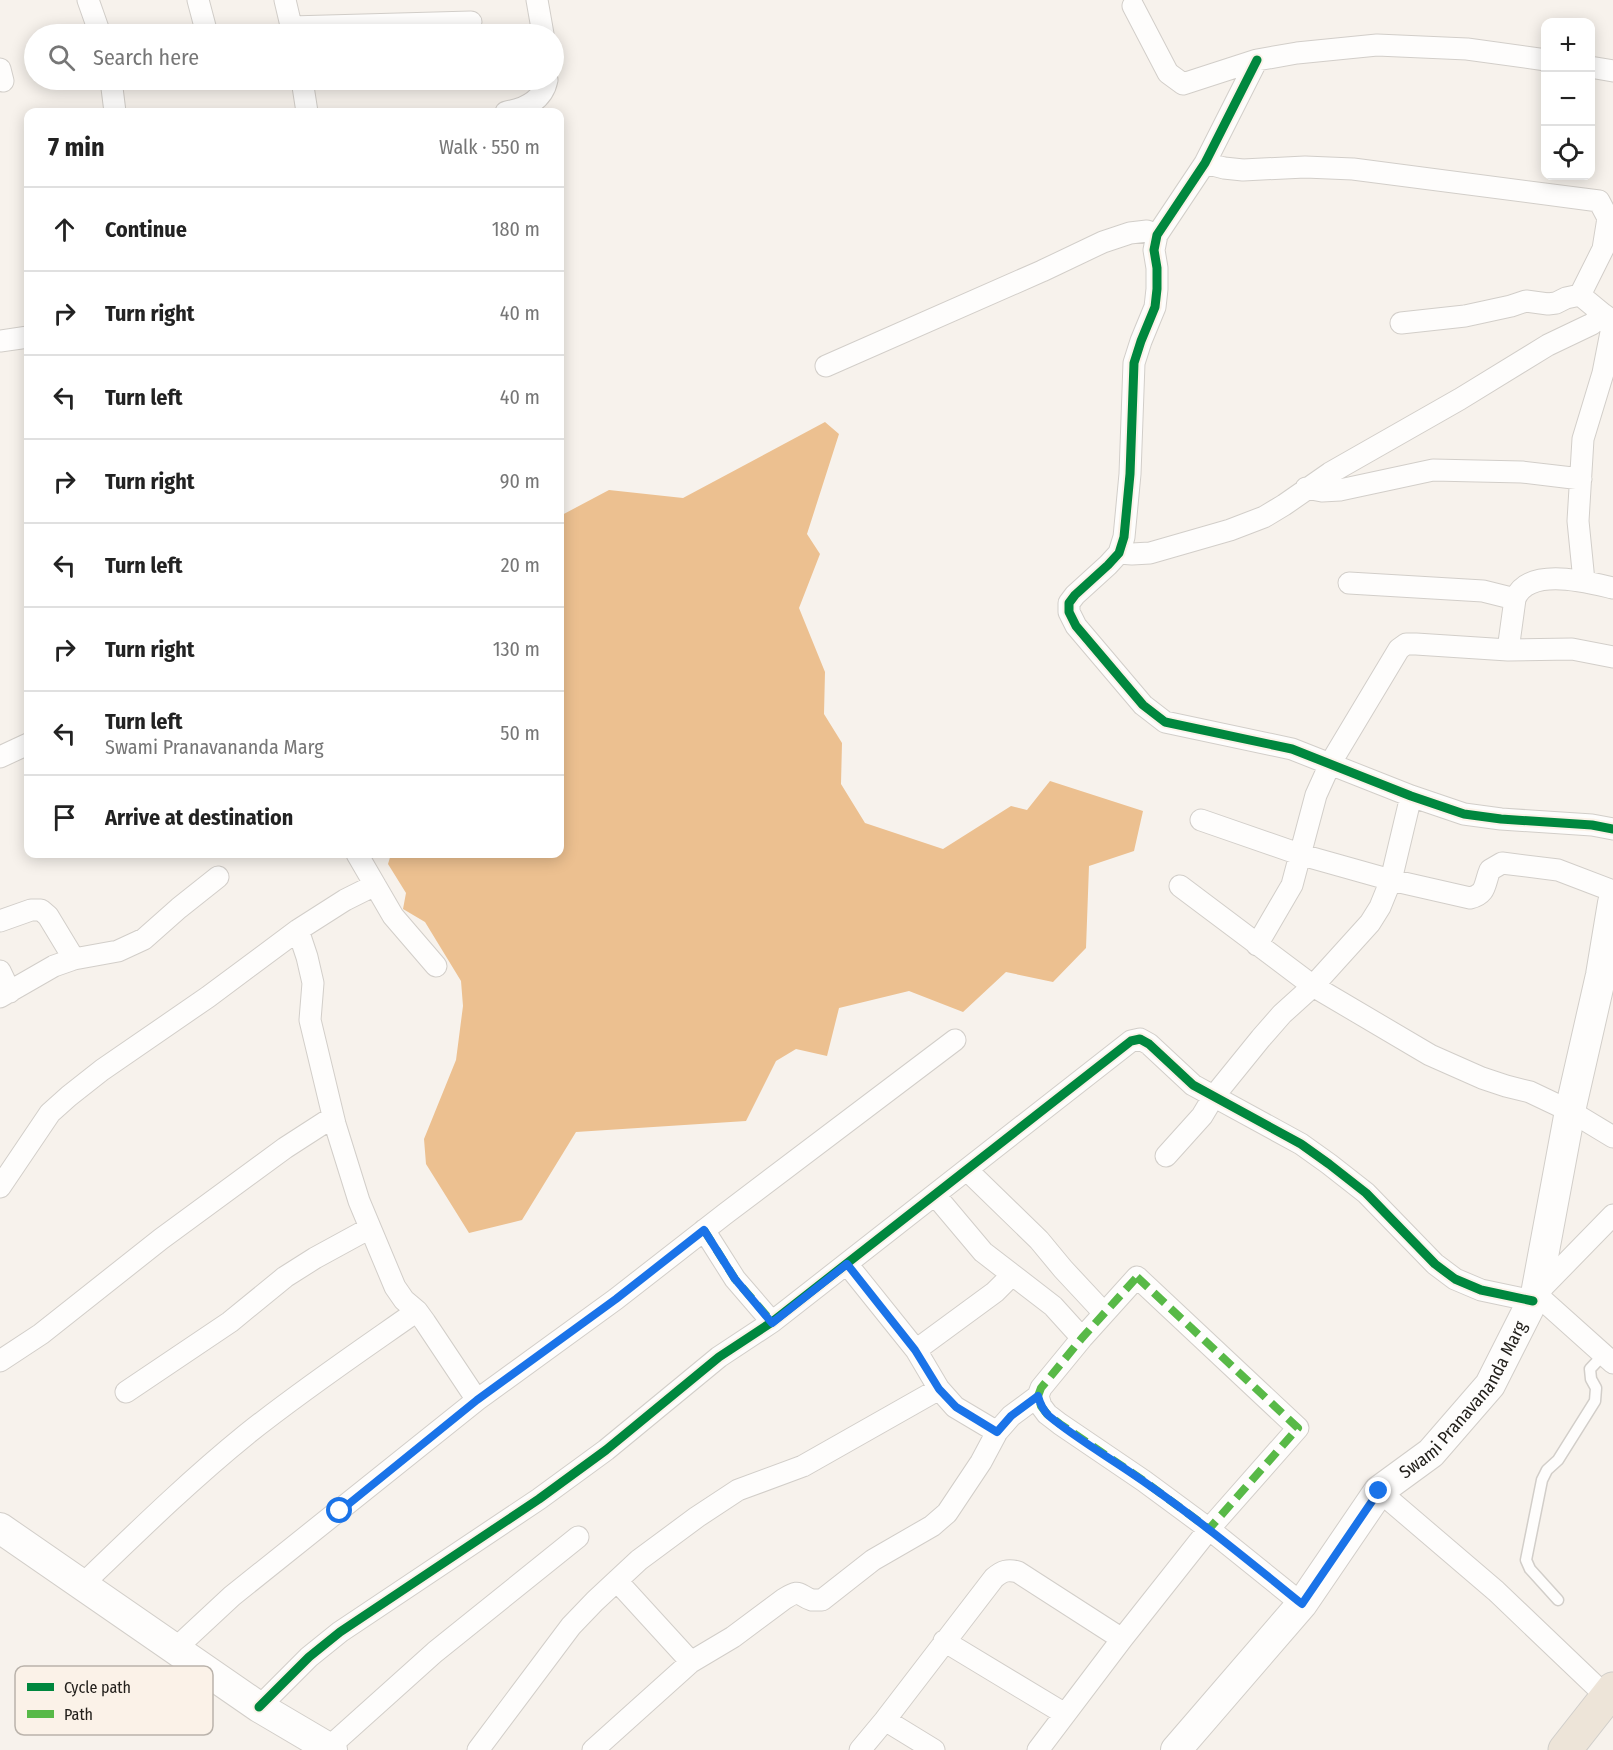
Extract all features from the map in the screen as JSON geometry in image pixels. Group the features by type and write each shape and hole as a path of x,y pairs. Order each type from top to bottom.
{"highway":[{"path":"1565,1750 1610,1693"}],"street":[{"path":"88,0 96,24"},
{"path":"198,0 204,24"},
{"path":"285,0 290,24"},
{"path":"537,0 541,24"},
{"path":"1133,6 1168,73 1183,84 1257,60 1297,53 1377,45 1467,49 1541,59"},
{"path":"431,24 471,22"},
{"path":"1257,60 1205,163 1157,235 1154,250 1157,268 1155,307 1134,363 1130,474 1124,537 1119,552 1069,603 1069,612 1076,626 1143,705 1165,722 1292,749 1411,796 1480,818 1592,825 1613,829"},
{"path":"1595,68 1613,71"},
{"path":"112,90 114,108"},
{"path":"304,90 306,108"},
{"path":"524,108 528,107 543,90"},
{"path":"1205,163 1243,170 1305,167 1353,169 1599,201 1610,218 1603,249 1580,295"},
{"path":"826,366 1103,242 1130,233 1147,231 1157,235"},
{"path":"1580,295 1611,320 1612,327 1603,373 1583,439 1578,521 1584,582"},
{"path":"1401,323 1465,316 1526,301 1556,303 1580,295"},
{"path":"1119,552 1150,553 1230,530 1264,517 1330,472 1460,399 1548,345 1592,324 1603,314"},
{"path":"0,341 24,338"},
{"path":"1306,488 1323,491 1340,490 1433,470 1522,472 1581,479"},
{"path":"1508,650 1515,598 1518,591 1534,580 1584,582 1613,588"},
{"path":"1349,583 1483,591 1515,598"},
{"path":"1257,945 1292,885 1302,855 1316,795 1330,764 1399,648 1406,644 1416,644 1508,650 1572,649 1613,657"},
{"path":"0,757 24,746"},
{"path":"1166,1156 1202,1116 1214,1096 1282,1014 1312,986 1370,923 1392,880 1411,796"},
{"path":"1201,820 1302,855 1392,880 1470,898 1483,892 1490,870 1502,864 1558,870 1613,891"},
{"path":"359,858 393,916 436,966"},
{"path":"0,971 5,995 54,966 74,959 118,951 144,939 218,877"},
{"path":"0,1187 50,1113 69,1096 298,930 345,900 375,885"},
{"path":"1180,886 1312,986 1430,1055 1482,1078 1530,1092 1570,1111 1613,1137"},
{"name":"Swami Pranavananda Marg","path":"1176,1750 1302,1604 1379,1491 1431,1453 1490,1385 1534,1298 1570,1111 1607,976 1613,903"},
{"path":"0,921 31,910 41,910 48,916 74,959"},
{"path":"298,930 313,983 310,1020 333,1117 359,1202 395,1287 404,1300 417,1311 477,1400"},
{"path":"259,1707 309,1657 340,1632 606,1450 719,1357 772,1323 1131,1041 1140,1039 1149,1044 1193,1085 1301,1144 1329,1164 1366,1193 1435,1264 1455,1279 1481,1290 1534,1298 1608,1359"},
{"path":"175,1649 232,1596 477,1400 616,1299 955,1040"},
{"path":"0,1361 41,1334 162,1239 285,1148 333,1117"},
{"path":"967,1170 1039,1240 1104,1313"},
{"path":"935,1195 983,1252 1053,1306 1082,1338"},
{"path":"1534,1298 1613,1215"},
{"path":"126,1392 230,1322 285,1277 370,1228"},
{"path":"704,1230 735,1279 772,1323"},
{"path":"847,1264 915,1350 939,1389 956,1407 997,1432"},
{"path":"915,1350 972,1310 1012,1275"},
{"path":"593,1750 691,1662 742,1631 793,1593 802,1593 812,1600 822,1600 873,1560 932,1526 947,1513 981,1462 997,1432 1011,1416 1038,1396 1041,1388 1082,1338 1137,1277 1298,1428 1209,1529 1038,1750"},
{"path":"82,1585 144,1525 249,1433 417,1311"},
{"path":"478,1750 571,1626 639,1560 738,1490 802,1466 939,1389"},
{"path":"1038,1396 1047,1414 1209,1529 1302,1604"},
{"path":"1379,1491 1610,1693"},
{"path":"0,1528 200,1666"},
{"path":"213,1675 259,1707 330,1749 435,1652 578,1537"},
{"path":"860,1750 994,1578 1002,1572 1010,1570 1018,1572 1122,1639"},
{"path":"617,1581 691,1662"},
{"path":"944,1641 1065,1714"},
{"path":"885,1720 934,1750"}],"lane":[{"path":"1558,1600 1530,1569 1526,1560 1528,1545 1542,1480 1547,1470 1558,1460 1595,1401 1596,1388 1591,1379 1590,1369 1608,1359"}],"shaded area":[{"path":"825,422 839,434 807,534 820,554 799,608 825,672 824,714 842,743 841,784 865,823 943,849 1011,806 1027,810 1050,781 1143,811 1134,851 1089,866 1086,948 1053,982 1006,972 963,1012 909,991 839,1008 827,1056 796,1049 776,1061 746,1121 576,1132 522,1220 469,1233 426,1164 424,1139 456,1060 463,1006 461,981 425,922 403,909 406,893 388,864 390,858 564,858 564,514 609,490 683,498"}],"marked path":[{"path":"704,1230 735,1279 772,1322"},
{"path":"1137,1277 1298,1428 1209,1529 1047,1414 1038,1396 1041,1388 1082,1338 1137,1277"}],"cycle path":[{"path":"1257,60 1205,163 1157,235 1154,250 1157,268 1155,307 1134,363 1130,474 1124,537 1119,553 1075,595 1069,603 1069,612 1076,626 1143,705 1165,722 1292,749 1411,796 1464,814 1501,819 1592,825 1613,829"},
{"path":"259,1707 309,1657 340,1632 539,1499 606,1450 719,1357 772,1322 1131,1041 1140,1039 1149,1044 1193,1085 1301,1144 1329,1164 1366,1193 1435,1264 1455,1279 1481,1290 1533,1301"}],"route":[{"path":"340,1511 477,1400 616,1299 704,1230 735,1279 772,1323 847,1264 915,1350 939,1389 956,1407 997,1432 1011,1416 1038,1396 1047,1414 1209,1529 1302,1604 1379,1491"}]}
